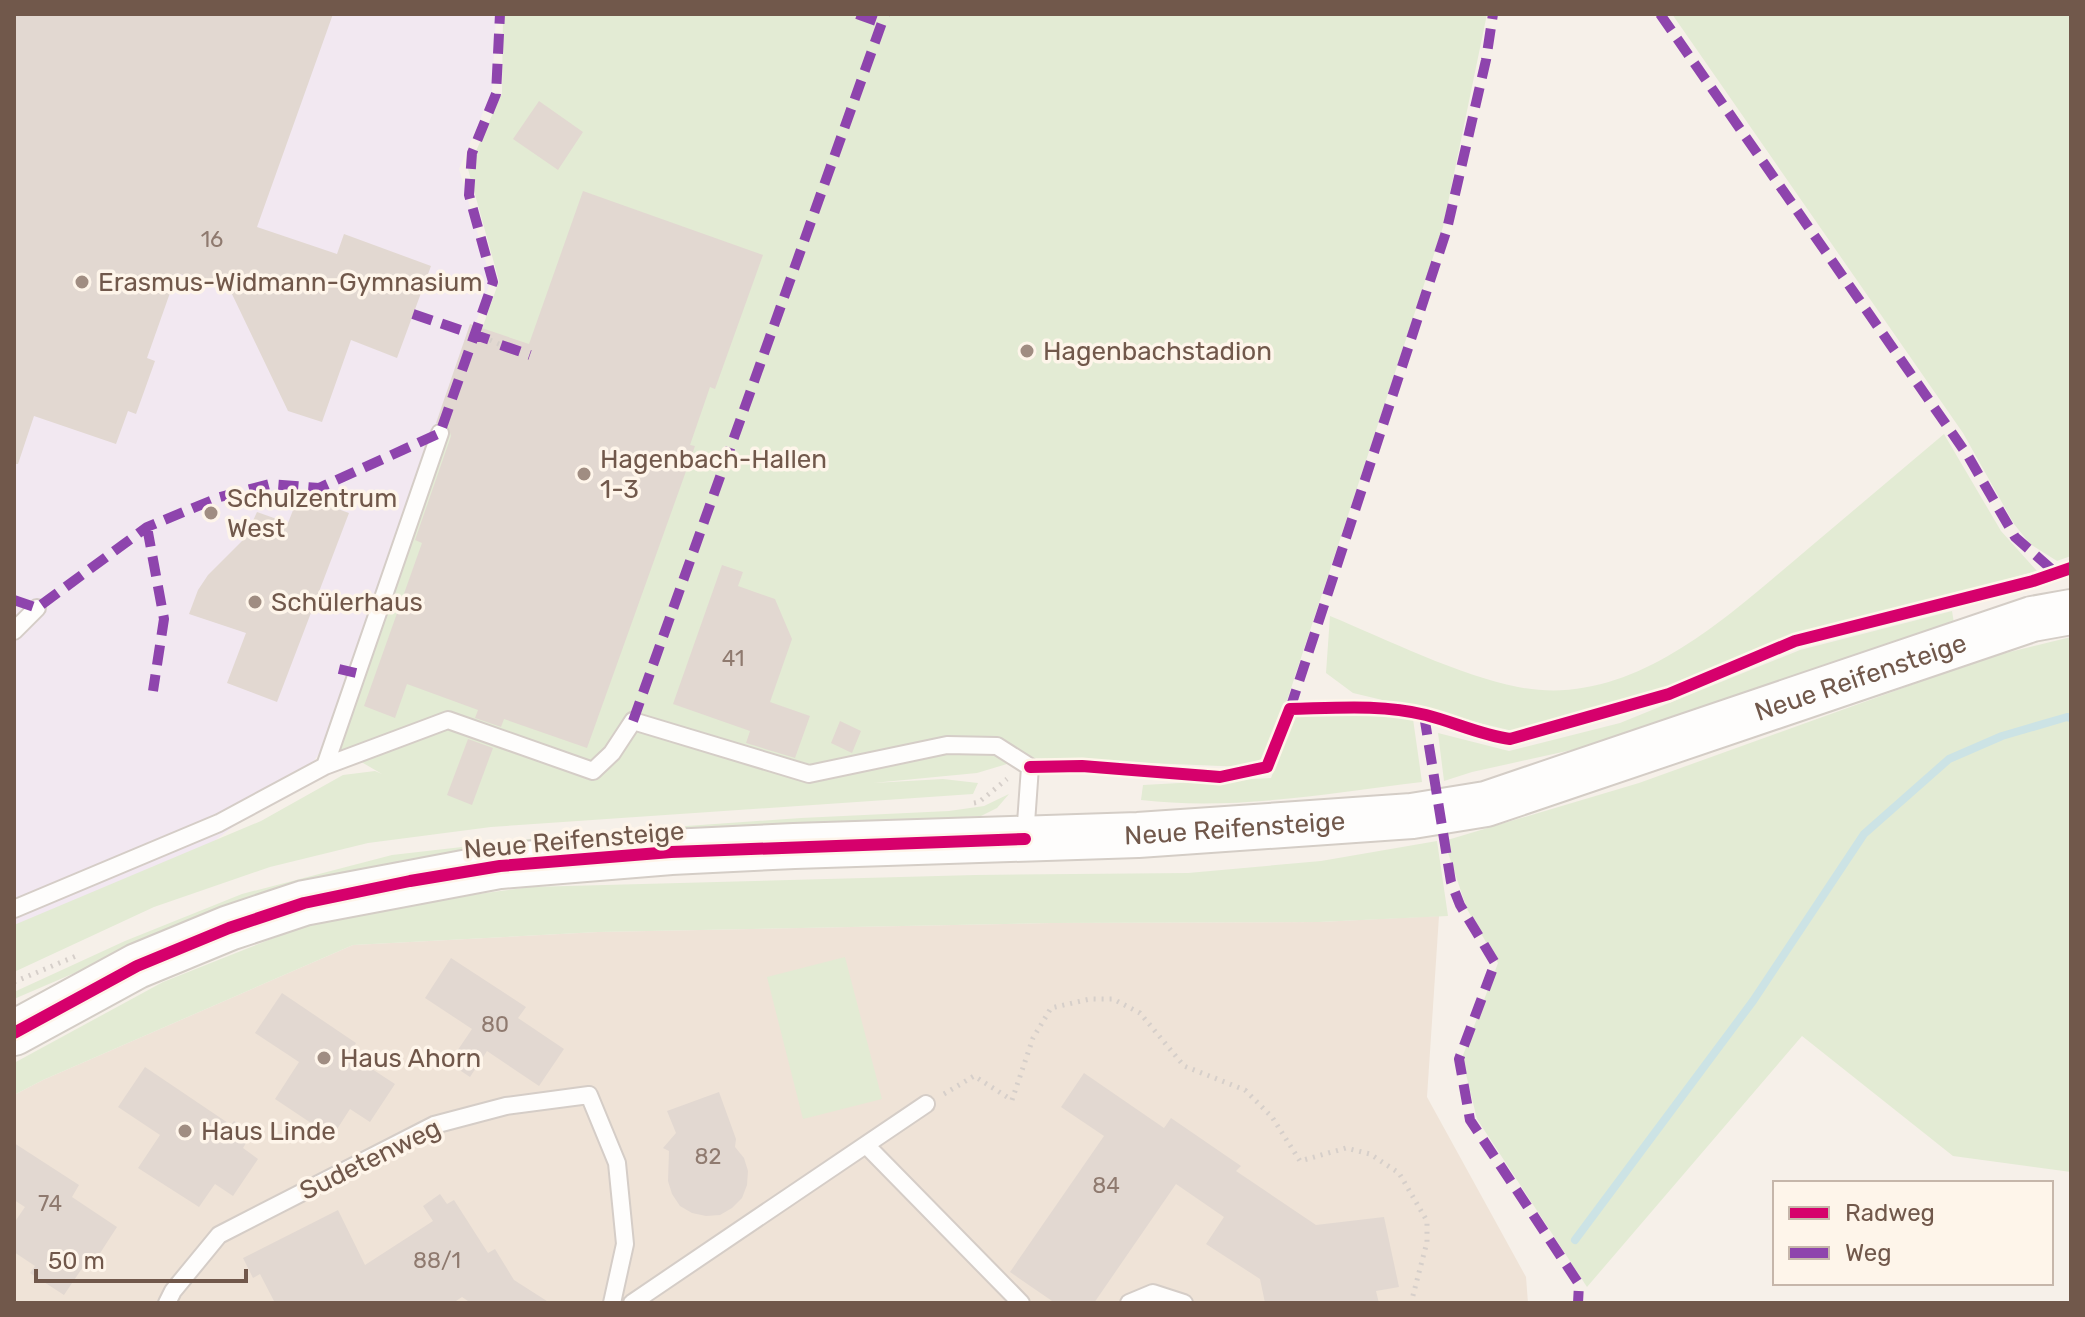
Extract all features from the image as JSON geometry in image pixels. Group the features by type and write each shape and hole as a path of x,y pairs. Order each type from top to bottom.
{"main road":[{"name":"Neue Reifensteige","path":"14,1033 137,966 229,928 304,903 500,866 671,852 1138,835 1412,816 1486,804 2032,619 2071,612"}],"lane":[{"path":"325,766 440,433"},
{"path":"14,631 37,608"},
{"path":"14,909 219,823 325,766 448,720 593,771 612,753 633,721 809,774 947,745 997,746 1030,767 1025,839"},
{"name":"Sudetenweg","path":"167,1303 173,1291 219,1235 434,1125 506,1106 589,1095 617,1163 625,1244 612,1303"},
{"path":"632,1303 926,1104"},
{"path":"866,1145 1021,1303"},
{"path":"1129,1303 1153,1293 1184,1303"}],"path":[{"path":"490,340 501,345"},
{"path":"926,1104 974,1076 1012,1100 1033,1038 1051,1008 1090,999 1113,999 1140,1013 1184,1066 1245,1090 1272,1117 1300,1161 1346,1148 1370,1154 1399,1173 1427,1221 1427,1242 1411,1303"}],"shaded area":[{"name":"Schulzentrum West","path":"14,14 496,14 492,91 459,169 491,280 325,745 307,771 135,901 14,965"},
{"path":"1439,916 1427,1097 1526,1277 1528,1303 14,1303 14,1095 353,945 598,932 1051,923 1319,922"}],"green space":[{"path":"503,14 1487,14 1443,227 1269,755 1245,767 1027,758 977,773 873,783 943,779 978,783 973,794 491,827 368,843 270,867 154,907 14,972 14,925 261,821 343,775 375,771 382,774 339,749 342,723 499,281 468,169 502,93"},
{"path":"1672,14 2071,14 2071,556 2057,561 2030,544 2014,524 1963,433"},
{"path":"1944,434 2001,531 2037,571 1797,638 1666,689 1517,732 1353,693 1326,673 1330,616 1447,666 1518,687 1560,690 1600,684 1639,671 1676,651 1746,601"},
{"path":"1952,611 1954,623 1617,740 1444,781 1438,733 1509,751 1620,723 1800,650"},
{"path":"2071,637 2071,712 2067,717 2071,720 2071,1172 1953,1156 1802,1036 1587,1287 1477,1119 1462,1058 1498,963 1467,909 1444,841 1639,783 1989,657"},
{"path":"1339,712 1413,719 1422,782 1247,802 1141,800 1143,785 1271,778 1295,714"},
{"path":"1009,794 997,808 981,816 574,841 128,950 14,999 14,992 125,941 242,894 392,855 574,834 949,811 984,806"},
{"path":"1437,841 1448,916 1319,922 1051,923 598,932 353,945 14,1095 14,1063 163,982 306,925 425,901 530,887 975,875 1188,873 1321,861"},
{"path":"845,957 882,1099 803,1119 767,977"}],"building":[{"path":"14,14 333,14 257,227 337,254 344,234 431,266 397,358 351,340 322,422 288,411 231,292 177,273 147,358 155,361 136,414 128,411 116,444 34,416 18,464 14,464"},
{"path":"539,101 583,132 558,170 513,139"},
{"name":"Hagenbach-Hallen 1-3","path":"583,191 763,255 715,389 710,387 690,445 695,446 587,748 504,719 501,727 475,718 478,710 407,684 395,718 364,706 422,543 415,540 451,436 448,425 436,423 470,324 529,344"},
{"name":"Schülerhaus","path":"299,495 349,513 277,702 227,683 246,633 189,614 198,590 208,575 245,538 257,512 288,523"},
{"path":"722,565 743,572 738,586 775,599 792,639 770,702 810,716 795,758 746,743 750,731 673,704"},
{"path":"840,721 861,731 852,753 831,743"},
{"path":"468,739 493,748 472,805 447,795"},
{"path":"451,958 526,1007 518,1018 564,1049 539,1086 487,1051 470,1077 449,1063 472,1029 425,998"},
{"name":"Haus Ahorn","path":"282,993 356,1043 349,1054 395,1084 370,1122 350,1109 332,1137 275,1099 299,1062 255,1033"},
{"name":"Haus Linde","path":"145,1067 231,1125 234,1121 252,1133 243,1148 258,1159 233,1196 215,1184 199,1207 138,1168 160,1135 118,1107"},
{"path":"1084,1073 1164,1128 1171,1118 1241,1166 1236,1171 1316,1225 1384,1217 1399,1287 1376,1291 1379,1303 1265,1303 1260,1279 1206,1244 1224,1217 1176,1184 1094,1303 1055,1303 1010,1272 1104,1136 1061,1107"},
{"path":"719,1092 736,1139 735,1147 744,1158 748,1171 747,1185 742,1198 732,1208 720,1215 706,1216 680,1206 672,1194 668,1181 669,1151 663,1148 676,1133 667,1111"},
{"path":"14,1143 79,1185 72,1197 117,1227 93,1264 87,1261 64,1295 30,1273 35,1266 14,1252 14,1223 25,1207 14,1200"},
{"path":"440,1194 447,1204 454,1200 488,1253 495,1249 514,1280 550,1303 471,1303 462,1297 453,1303 275,1303 260,1274 253,1278 243,1258 338,1210 365,1265 433,1221 423,1206"}],"waterway":[{"path":"1575,1240 1753,1001 1864,834 1949,759 2002,736 2071,718"}],"marked path":[{"path":"14,600 37,608 147,527 220,497 270,484 319,488 440,433 493,282 469,195 472,153 496,94 500,14"},
{"path":"857,14 882,23"},
{"path":"633,721 885,14"},
{"path":"1290,709 1447,229 1486,60 1493,14"},
{"path":"1660,14 1968,456 2015,537 2056,573"},
{"path":"413,314 490,340"},
{"path":"501,345 530,355"},
{"path":"147,527 164,619 153,691"},
{"path":"339,669 356,673"},
{"path":"1424,715 1451,882 1460,905 1495,963 1459,1059 1470,1120 1579,1284 1578,1303"}],"cycle path":[{"path":"1030,767 1082,766 1220,777 1267,767 1290,709 1392,709 1510,739 1669,694 1795,641 2033,581 2071,568"},
{"path":"14,1033 137,966 229,928 304,903 410,881 500,866 671,852 1025,839"}],"place":[{"name":"Erasmus-Widmann-Gymnasium","path":"82,282"},
{"name":"Hagenbachstadion","path":"1027,351"},
{"name":"Hagenbach-Hallen 1-3","path":"584,474"},
{"name":"Schulzentrum West","path":"211,513"},
{"name":"Schülerhaus","path":"255,602"},
{"name":"Haus Ahorn","path":"324,1058"},
{"name":"Haus Linde","path":"185,1131"}]}
